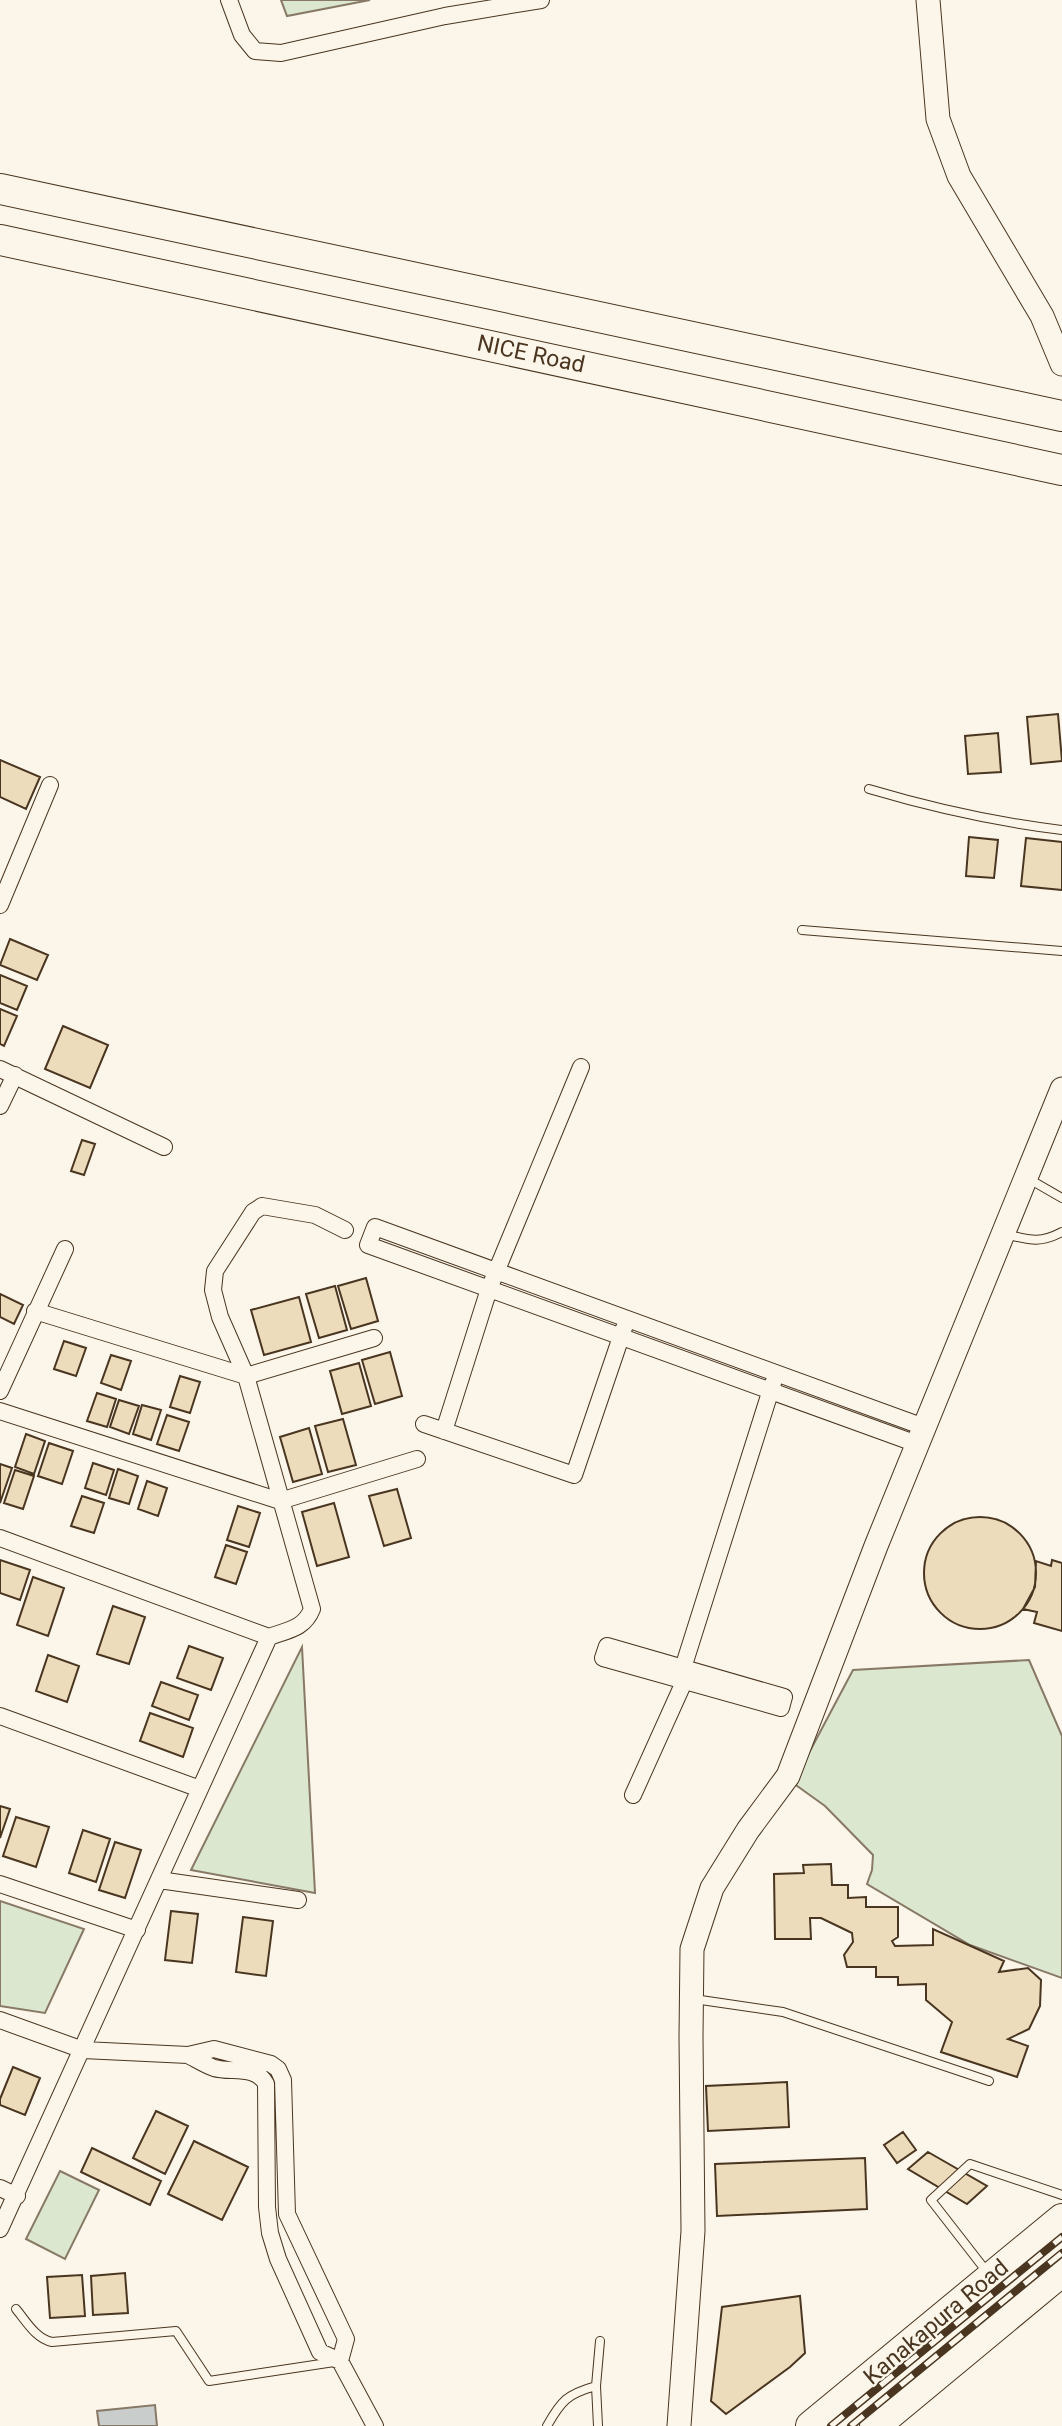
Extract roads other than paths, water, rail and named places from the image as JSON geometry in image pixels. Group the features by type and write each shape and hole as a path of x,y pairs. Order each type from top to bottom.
{"highway":[{"path":"0,189 1057,415"},
{"name":"NICE Road","path":"0,240 1056,469"},
{"name":"Kanakapura Road","path":"811,2426 1062,2219"},
{"name":"Kanakapura Road","path":"875,2426 1062,2271"}],"street":[{"path":"229,0 242,35 255,51 281,53 445,16 541,0"},
{"path":"928,0 938,119 954,165 1042,316 1062,364"},
{"path":"0,905 50,785"},
{"path":"444,1431 489,1289 581,1067"},
{"path":"0,1106 7,1072 164,1147"},
{"path":"678,2426 693,2231 692,1949 712,1888 748,1830 788,1776 921,1436 1062,1089"},
{"path":"0,1538 269,1637 294,1629 307,1620 312,1609 246,1376 220,1317 213,1290 215,1271 253,1212 262,1206 315,1215 345,1230"},
{"path":"374,1227 776,1373 921,1436 771,1391 368,1245 374,1227"},
{"path":"0,1391 65,1250"},
{"path":"35,1311 246,1376 374,1338"},
{"path":"424,1424 574,1475 627,1319"},
{"path":"633,1795 686,1673 776,1373"},
{"path":"0,1411 280,1501 417,1460"},
{"path":"0,2229 269,1637"},
{"path":"686,1673 784,1696 780,1708 686,1673"},
{"path":"0,1716 200,1789"},
{"path":"159,1880 298,1900"},
{"path":"0,1884 137,1930"},
{"path":"0,2020 83,2050 188,2055 214,2049 271,2064 282,2074 287,2214 346,2339 340,2361"},
{"path":"188,2055 214,2068 252,2072 263,2078 266,2084 267,2207 272,2244 320,2352 340,2361 375,2426"},
{"path":"0,2188 17,2196"}],"lane":[{"path":"869,789 938,809 1009,824 1062,830"},
{"path":"802,930 1062,951"},
{"path":"1026,1177 1062,1198"},
{"path":"1003,1233 1037,1241 1049,1239 1062,1232"},
{"path":"691,1999 783,2012 989,2081"},
{"path":"991,2277 931,2200 970,2164 1062,2195"},
{"path":"16,2309 44,2341 176,2331 209,2381 340,2361"},
{"path":"598,2426 596,2386 600,2341"},
{"path":"547,2426 559,2404 578,2391 596,2386"}],"railway":[{"path":"831,2426 1062,2237"},
{"path":"851,2426 1062,2253"}]}
